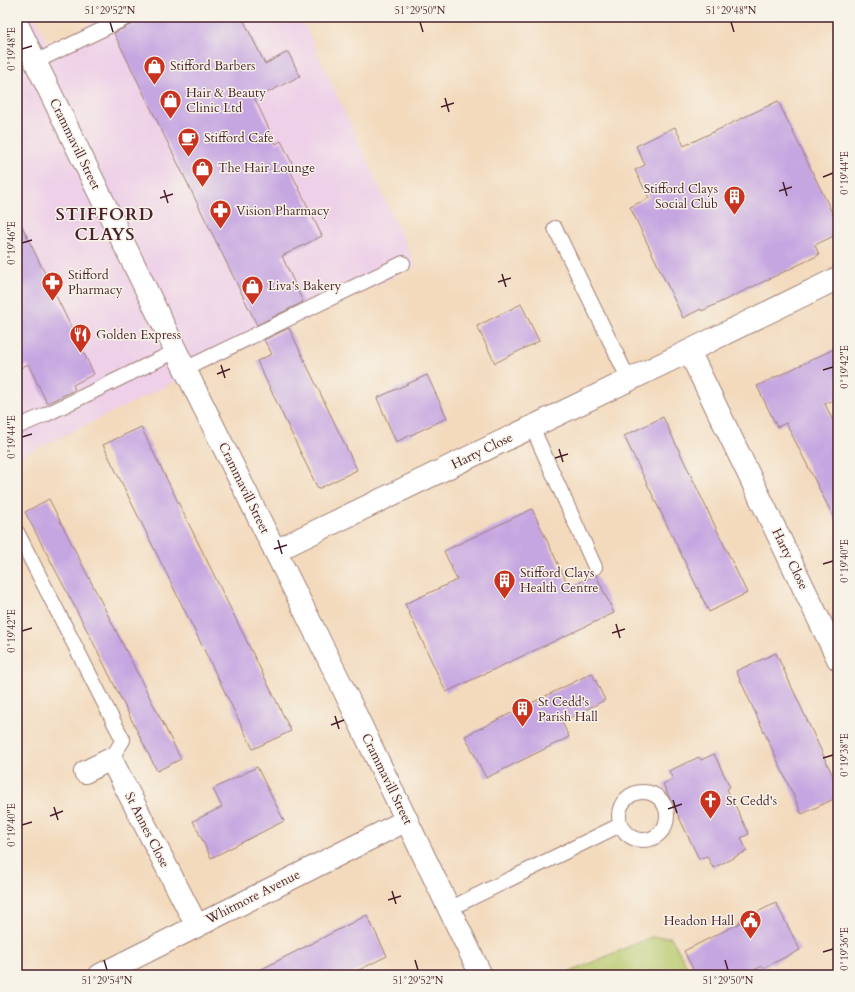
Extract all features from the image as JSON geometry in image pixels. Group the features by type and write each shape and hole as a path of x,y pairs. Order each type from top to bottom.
{"street":[{"name":"Crammavill Street","path":"17,24 180,360 407,820 481,975"},
{"name":"Harty Close","path":"275,550 838,278"},
{"name":"Harty Close","path":"689,351 838,659"},
{"path":"85,772 111,759"},
{"name":"St Annes Close","path":"111,759 197,926"},
{"name":"Whitmore Avenue","path":"100,975 407,820"}],"lane":[{"path":"35,62 128,17"},
{"path":"555,228 629,380"},
{"path":"17,427 180,360 403,263"},
{"path":"532,427 595,567"},
{"path":"17,532 123,740 111,759"},
{"path":"449,909 620,825"}],"shaded area":[{"path":"17,17 35,17 48,44 106,17 301,17 416,266 17,458"}],"green space":[{"path":"651,937 671,937 692,975 563,975"}],"building":[{"path":"136,17 242,17 265,64 288,52 300,76 255,99 276,144 281,141 294,167 290,170 322,236 282,256 303,302 257,325 114,33 132,24"},
{"name":"Stifford Clays Social Club","path":"778,101 838,225 838,234 815,245 819,255 702,311 701,309 683,318 630,207 649,198 635,170 645,165 636,146 675,127 684,146"},
{"path":"17,216 94,374 73,385 75,390 47,403 28,364 17,370"},
{"path":"521,304 539,341 495,363 477,326"},
{"path":"289,328 357,470 318,489 257,361 272,354 264,340"},
{"path":"838,347 838,398 825,404 838,431 838,526 786,423 777,427 757,386"},
{"path":"427,375 447,418 396,442 377,398"},
{"path":"663,417 747,593 709,612 624,436"},
{"path":"141,427 291,731 253,749 103,445"},
{"path":"49,499 181,759 157,771 91,638 25,512"},
{"name":"Stifford Clays Health Centre","path":"532,509 569,587 596,575 614,613 446,692 405,604 457,580 444,551"},
{"path":"776,653 838,787 838,797 802,814 736,671"},
{"name":"St Cedd's Parish Hall","path":"592,673 605,700 562,722 569,737 486,778 465,736"},
{"name":"St Cedd's","path":"714,754 730,787 727,789 749,834 741,838 747,851 713,868 707,856 699,859 663,784 673,779 669,771 699,757 701,760"},
{"path":"257,767 284,821 211,858 193,821 222,807 213,789"},
{"name":"Headon Hall","path":"776,903 800,950 745,975 696,975 684,951"},
{"path":"367,915 387,956 349,975 250,975"}],"place":[{"name":"Stifford Barbers","path":"154,86"},
{"name":"Hair & Beauty Clinic Ltd","path":"171,120"},
{"name":"Stifford Cafe","path":"189,158"},
{"name":"The Hair Lounge","path":"202,188"},
{"name":"Stifford Clays Social Club","path":"734,216"},
{"name":"Vision Pharmacy","path":"221,230"},
{"name":"Stifford Pharmacy","path":"53,302"},
{"name":"Liva's Bakery","path":"253,306"},
{"name":"Golden Express","path":"80,354"},
{"name":"Stifford Clays Health Centre","path":"505,600"},
{"name":"St Cedd's Parish Hall","path":"522,728"},
{"name":"St Cedd's","path":"711,820"},
{"name":"Headon Hall","path":"750,940"}],"district":[{"name":"STIFFORD CLAYS","path":"105,224"}]}
